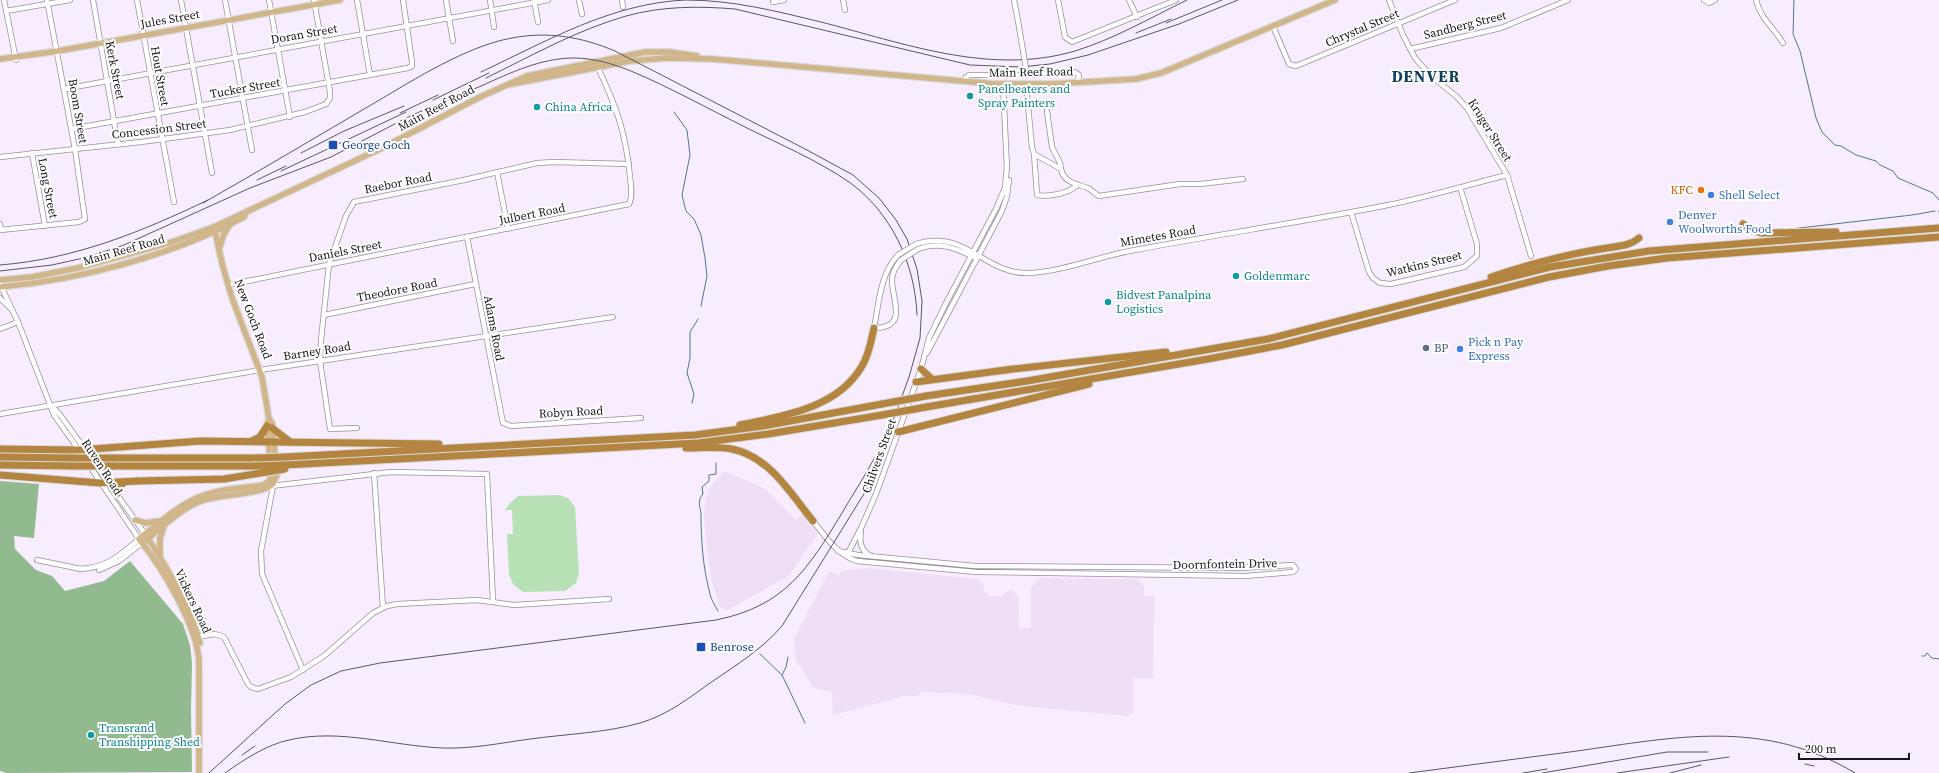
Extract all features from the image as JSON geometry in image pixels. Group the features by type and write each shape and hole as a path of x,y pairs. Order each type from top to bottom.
{"highway":[{"path":"1743,224 1752,230 1762,232 1820,231 1861,233"},
{"path":"0,457 257,458 502,444 633,439 732,431 926,396 1230,346 1300,331 1550,266 1609,256 1649,251 1861,233 1939,228"},
{"path":"0,475 100,483 224,479 285,467 324,463 636,447 732,439 1129,373 1282,345 1507,287 1586,269 1667,258 1939,237"},
{"path":"1414,301 1533,263 1574,253 1628,244 1639,238"},
{"path":"633,439 724,429 792,413 829,399 847,386 863,366 868,355 874,328"},
{"path":"916,382 932,378 1230,346"},
{"path":"921,369 932,378"},
{"path":"898,432 1129,373"},
{"path":"250,441 260,437 270,424 290,442"},
{"path":"0,449 82,449 182,442 250,441 502,444"},
{"path":"636,447 720,448 747,454 764,464 776,474 813,521"},
{"path":"0,465 285,467"},
{"path":"117,494 120,485 127,482"}],"main road":[{"name":"Jules Street","path":"0,59 58,51 271,12 314,2 340,0"},
{"name":"Main Reef Road","path":"0,284 54,280 95,271 207,236 242,213 246,213 382,148 507,85 618,60 658,58 713,59 964,82 1026,85 1136,79 1151,76 1335,0"},
{"name":"Jules Street","path":"0,63 16,58"},
{"name":"Main Reef Road","path":"0,284 78,268 215,230 244,217 246,213"},
{"path":"207,236 218,247 230,224"},
{"name":"New Goch Road","path":"215,230 228,285 260,370 265,390 271,441 272,474 270,485"},
{"path":"141,541 181,506 200,497 220,491 270,485"},
{"path":"135,520 146,524 163,523"},
{"path":"160,557 160,538 163,523"},
{"name":"Vickers Road","path":"147,536 160,557 187,609 202,661 203,773"},
{"name":"Vickers Road","path":"141,541 164,577 196,637 199,660 199,773"}],"street":[{"path":"4,0 16,58"},
{"path":"6,11 48,2 70,0"},
{"name":"Kerk Street","path":"93,0 118,144"},
{"name":"Hout Street","path":"137,0 174,202"},
{"path":"181,0 212,173"},
{"path":"225,0 252,150"},
{"path":"269,0 290,117"},
{"path":"357,0 370,75"},
{"path":"403,0 406,26"},
{"path":"446,0 453,41"},
{"path":"490,0 494,27"},
{"name":"Doran Street","path":"64,89 534,1 548,0"},
{"path":"579,0 582,14"},
{"path":"622,0 623,7"},
{"path":"773,2 784,0"},
{"path":"843,0 845,10"},
{"path":"1014,0 1027,75"},
{"path":"1058,0 1064,38 1068,41 1075,42 1176,0"},
{"path":"1129,0 1137,17"},
{"name":"Kruger Street","path":"1389,0 1410,49 1418,62 1467,108 1506,175 1531,256"},
{"name":"Chrystal Street","path":"1274,26 1289,64 1292,66 1298,65 1455,0"},
{"name":"Sandberg Street","path":"1410,49 1501,28 1568,0"},
{"path":"1704,0 1709,3 1715,0"},
{"path":"1756,0 1763,18 1776,33 1782,43"},
{"path":"534,1 538,22"},
{"name":"Boom Street","path":"46,226 79,222 84,220 85,217 75,149 48,2"},
{"path":"314,2 328,82"},
{"name":"Tucker Street","path":"71,129 410,67 412,65 412,57 406,26"},
{"path":"596,65 613,98 625,140 629,164"},
{"path":"964,82 966,77 969,75 1027,75 1075,72 1080,75 1078,82"},
{"name":"Concession Street","path":"0,157 205,134 290,117 326,104 330,98 328,82"},
{"name":"Chilvers Street","path":"924,358 978,257 1006,200 1009,185 1003,84"},
{"path":"1026,85 1037,195 1062,193 1070,191 1076,186"},
{"path":"1047,111 1052,147 1060,163 1063,176 1076,186 1089,189 1102,196 1180,184 1200,184 1243,179"},
{"name":"Long Street","path":"32,153 46,226"},
{"path":"1034,154 1061,169"},
{"name":"Raebor Road","path":"357,428 330,429 320,361 329,264 346,216 354,202 537,163 629,164"},
{"name":"Julbert Road","path":"467,237 626,205 630,202 629,164"},
{"name":"Chilvers Street","path":"847,556 862,526 898,432 921,369 929,338 1002,195 1006,184 1007,166"},
{"path":"497,172 508,229"},
{"name":"Mimetes Road","path":"874,328 885,275 890,265 898,255 916,244 928,240 946,240 958,244 972,254 1009,270 1041,272 1134,250 1404,202 1506,175"},
{"name":"Watkins Street","path":"1351,212 1373,278 1380,283 1391,284 1464,267 1476,256 1477,244 1460,187"},
{"path":"0,224 1,230 46,226"},
{"name":"Daniels Street","path":"228,285 467,237"},
{"name":"Adams Road","path":"467,237 503,423"},
{"path":"874,328 887,326 896,316 897,307 892,280 895,268 901,260 918,249 930,245 942,245 972,254"},
{"name":"Ruven Road","path":"0,284 18,322 54,415 108,482 147,536"},
{"name":"Theodore Road","path":"324,315 475,284"},
{"name":"Ruven Road","path":"0,298 12,310"},
{"name":"Barney Road","path":"0,414 260,370 613,317"},
{"path":"0,329 18,322"},
{"name":"Robyn Road","path":"503,423 511,426 640,418"},
{"name":"Ruven Road","path":"82,449 100,483 141,541"},
{"path":"303,670 262,574 262,551 270,485 374,473 452,472 487,474 493,601"},
{"path":"374,473 382,608"},
{"path":"813,521 838,551 847,556"},
{"path":"862,526 860,539 862,547 868,554 873,556"},
{"path":"37,560 90,571 108,567 119,562 141,541"},
{"name":"Doornfontein Drive","path":"847,556 873,556 975,566 1238,568 1285,564 1293,565 1296,569 1293,572 1246,576 976,572 857,561 847,556"},
{"path":"196,637 215,634 224,637 245,679 254,688 266,687 303,670 324,656 373,613 382,608 397,604 477,600 514,605 609,599"}],"shaded area":[{"path":"724,471 766,489 796,520 803,514 818,533 789,576 727,610 720,608 712,582 705,533 704,513 708,490"},
{"path":"868,568 977,579 983,584 984,591 990,597 1002,596 1011,589 1016,596 1018,596 1019,628 1031,628 1031,587 1040,578 1137,579 1144,586 1144,596 1154,596 1153,678 1133,678 1133,714 1130,713 1128,716 1014,705 969,694 920,692 918,697 908,695 833,715 832,692 814,688 796,660 794,639 829,571 839,576 841,571"}],"green space":[{"path":"0,481 39,484 34,538 14,536 15,549 36,570 52,576 65,591 104,581 130,561 183,624 190,645 192,663 192,772 7,773 0,771"},
{"path":"559,495 568,498 575,507 579,574 576,583 565,591 523,592 513,584 509,574 507,534 513,534 512,510 505,510 518,496"}],"waterway":[{"path":"1794,0 1793,34 1800,51 1816,118 1822,132 1835,145 1841,146 1856,155 1876,161 1880,165 1893,171 1898,178 1933,193 1939,200"},
{"path":"674,112 687,130 690,155 682,195 686,211 694,219 701,235 705,258 707,276 701,306"},
{"path":"1791,229 1935,211"},
{"path":"692,403 694,394 687,373 690,358 690,332 698,319"},
{"path":"716,463 716,474 709,475 709,481 702,487 703,494 699,503 706,574 712,600 718,611"},
{"path":"1922,656 1925,656 1927,653 1932,658 1939,659"},
{"path":"760,654 782,675 805,723"},
{"path":"782,675 786,667 788,657"}],"railway":[{"path":"481,72 555,36 606,16 632,8 686,0 703,0 754,7 821,22 883,39 947,54 1011,60 1043,58 1075,51 1118,34 1187,0"},
{"path":"1166,23 1222,0"},
{"path":"486,78 590,28 626,16 653,10 694,7 735,9 970,65 1020,67 1050,64 1088,55 1179,24 1238,0"},
{"path":"1136,33 1171,19"},
{"path":"203,203 442,64 477,48 495,42 525,36 552,35 590,42 615,51 853,175 879,198 896,220 907,239 917,269 922,301 920,338 909,377 867,489 782,626 749,656 687,699 650,720 627,726 476,747 424,747 366,739 327,736 289,740 264,749 225,773"},
{"path":"410,116 514,71 538,63 574,58 589,59 631,71 811,159 837,174 864,194 877,208 888,224 898,240 906,258 915,296 917,315"},
{"path":"433,100 489,73"},
{"path":"400,113 438,95"},
{"path":"301,153 344,131 404,106"},
{"path":"281,171 406,112"},
{"path":"0,271 52,265 88,257 124,245 250,188 331,157 414,114"},
{"path":"257,180 286,166"},
{"path":"0,265 55,257 107,242 158,223 208,200"},
{"path":"209,773 285,704 311,685 341,671 380,663 716,620 740,614 760,605 777,595 805,568 830,533 875,457"},
{"path":"1409,773 1649,741 1684,737 1719,736 1753,738 1787,744 1821,756 1855,773"},
{"path":"242,755 255,746"},
{"path":"1542,773 1667,752 1708,752"},
{"path":"1617,773 1729,757"},
{"path":"1805,764 1814,766"},
{"path":"1670,773 1701,765"},
{"path":"1523,773 1547,769"}],"place":[{"name":"Panelbeaters and Spray Painters","path":"970,96"},
{"name":"China Africa","path":"537,107"},
{"name":"George Goch","path":"333,145"},
{"name":"KFC","path":"1701,190"},
{"name":"Shell Select","path":"1711,195"},
{"name":"Denver Woolworths Food","path":"1670,222"},
{"name":"Goldenmarc","path":"1236,276"},
{"name":"Bidvest Panalpina Logistics","path":"1108,302"},
{"name":"BP","path":"1426,348"},
{"name":"Pick n Pay Express","path":"1460,349"},
{"name":"Benrose","path":"701,647"},
{"name":"Transrand Transhipping Shed","path":"91,735"}],"district":[{"name":"DENVER","path":"1426,76"}]}
